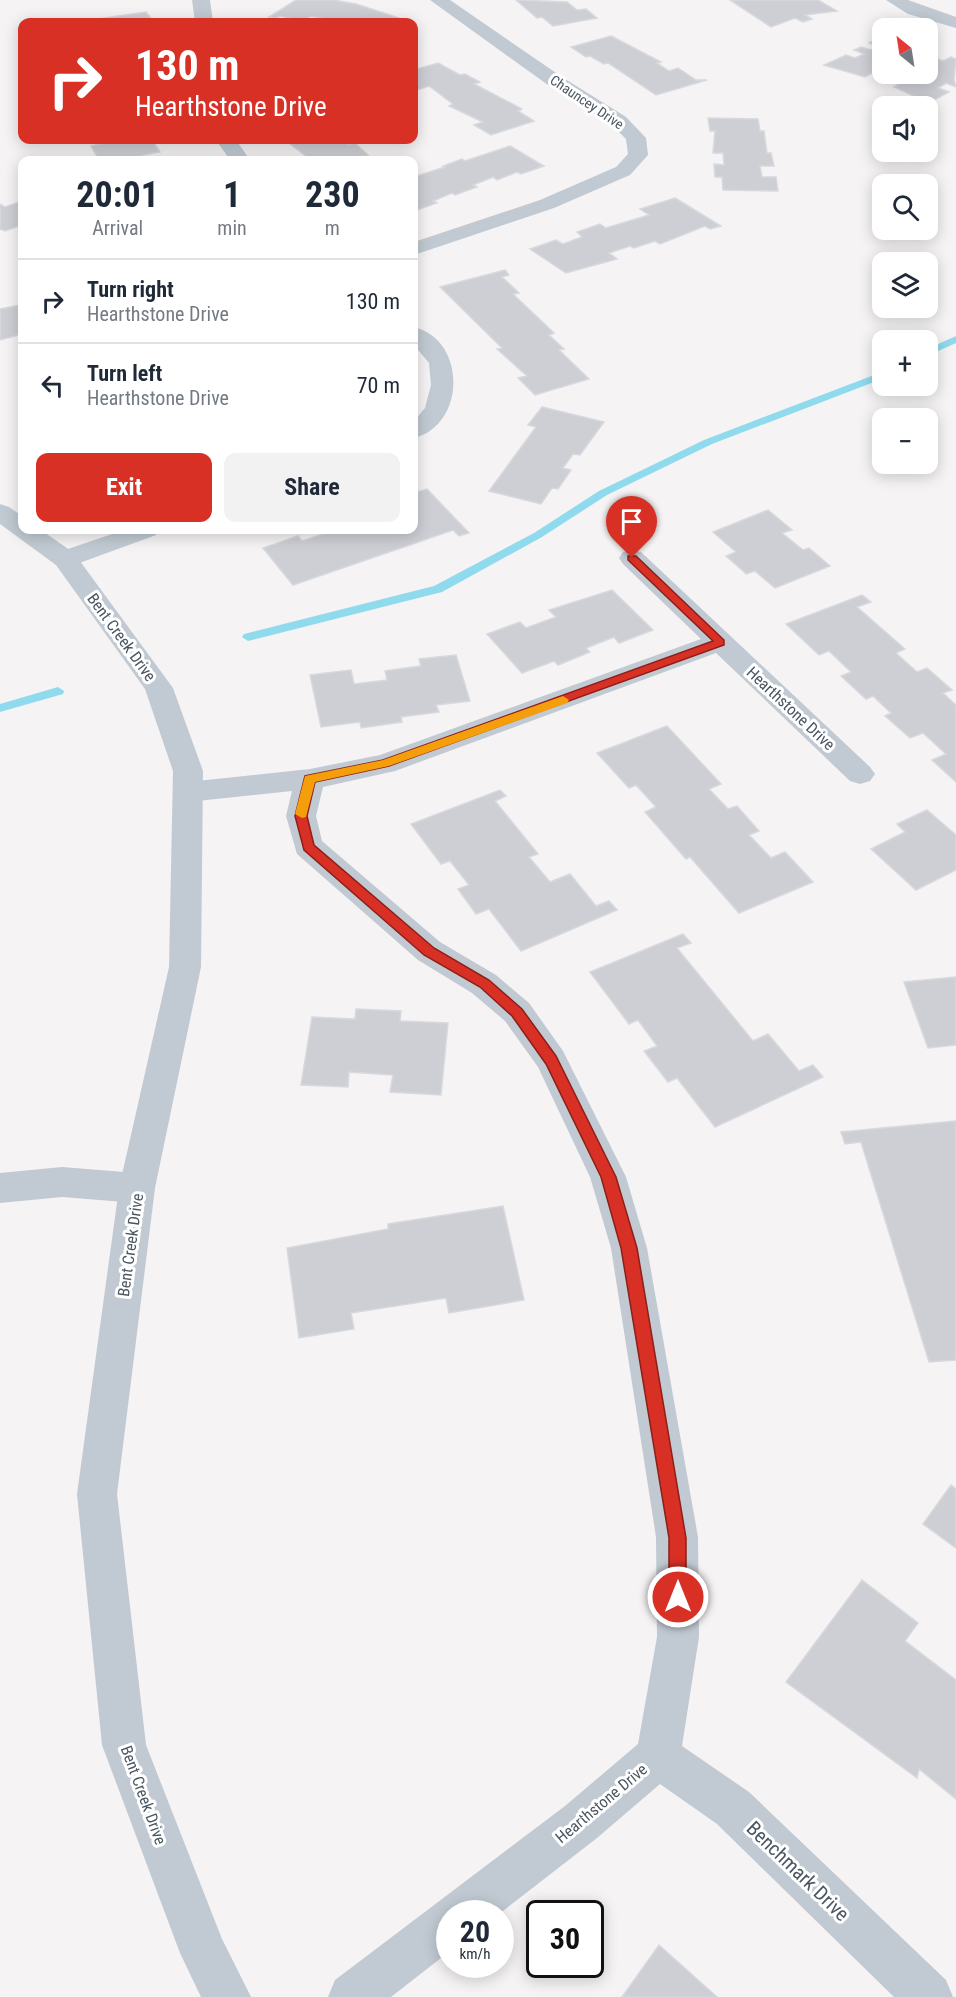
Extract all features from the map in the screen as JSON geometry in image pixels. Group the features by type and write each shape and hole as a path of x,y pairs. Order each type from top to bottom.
{"street":[{"path":"201,0 203,18"},
{"name":"Chauncey Drive","path":"418,248 547,204 623,171 638,155 636,138 620,121 555,81 439,0"},
{"path":"895,0 914,10 956,23"},
{"path":"418,338 436,354 443,382 437,409 422,428 418,430"},
{"name":"Bent Creek Drive","path":"0,512 18,525"},
{"name":"Bent Creek Drive","path":"31,534 65,559 159,688 188,771 185,968 137,1188 97,1494 124,1745 204,1953 227,1997"},
{"path":"65,559 136,534"},
{"name":"Hearthstone Drive","path":"632,558 860,774"},
{"path":"188,792 310,779 385,764 720,642"},
{"name":"Hearthstone Drive","path":"310,779 301,816 308,846 429,951 484,984 517,1012 551,1060 608,1177 629,1248 677,1538 678,1636 658,1756 581,1822 478,1900"},
{"path":"0,1188 62,1182 137,1188"},
{"name":"Benchmark Drive","path":"658,1756 732,1808 929,1997"},
{"path":"352,1997 436,1932"}],"building":[{"path":"296,0 333,0 356,4 399,18 311,16 308,18 269,17"},
{"path":"516,0 567,2 577,10 586,9 597,18 553,26 542,17 537,18"},
{"path":"730,0 818,0 837,11 805,15 812,19 803,22 795,18 771,27"},
{"path":"146,12 151,18 104,18"},
{"path":"611,36 661,62 657,63 669,71 678,68 696,80 707,80 656,95 608,63 604,64 590,56 586,57 571,47"},
{"path":"861,47 871,50 872,73 865,77 824,65 846,55 855,58 864,54 854,50"},
{"path":"951,57 956,59 954,80 956,87 946,83 938,88 949,92 938,98 938,96 914,96 894,87 899,84 938,84 938,59 943,61"},
{"path":"438,63 460,75 465,74 480,82 474,84 522,109 518,111 534,121 491,135 474,125 483,122 449,106 453,104 429,86 418,90 418,69"},
{"path":"708,118 758,119 760,131 764,131 767,153 771,153 774,166 760,166 762,177 776,177 778,191 723,190 722,177 715,177 714,164 724,165 723,153 713,153 715,131 710,131"},
{"path":"155,144 160,152 138,156 97,156 91,146"},
{"path":"290,144 356,144 368,155 364,156 306,156"},
{"path":"510,146 544,166 521,174 517,172 497,180 493,177 473,185 477,187 455,195 452,193 433,201 437,203 418,210 418,176 462,159 465,161"},
{"path":"675,198 721,226 710,229 705,226 660,244 655,241 634,248 630,246 609,253 617,259 566,273 530,249 556,240 563,244 582,237 577,232 600,224 606,228 649,215 640,209"},
{"path":"18,202 18,226 5,231 0,229 0,204 5,207"},
{"path":"505,270 509,275 502,277 519,293 513,294 554,333 549,335 564,349 559,350 589,379 535,395 518,378 527,376 497,349 502,348 440,287"},
{"path":"18,305 18,335 0,340 0,309"},
{"path":"542,407 604,422 580,455 573,454 563,468 571,470 558,489 552,488 541,504 489,491 536,427 528,425"},
{"path":"427,489 469,533 459,536 453,530 293,585 263,548 298,536 302,541 324,534 418,534 418,492"},
{"path":"768,510 792,530 782,533 803,550 809,548 830,566 775,588 755,571 746,574 726,556 736,552 713,532"},
{"path":"612,590 653,630 619,643 614,637 586,648 590,652 558,665 554,661 522,673 487,634 520,622 526,628 556,617 549,610"},
{"path":"862,595 871,602 857,607 905,649 896,653 917,672 927,668 952,690 943,693 956,705 956,782 932,760 946,754 923,733 910,738 885,716 891,713 873,696 866,699 841,676 851,672 829,651 819,655 786,624"},
{"path":"456,655 470,701 436,705 439,712 401,717 402,722 361,728 360,722 321,727 310,675 351,670 354,684 387,680 385,671 421,666 419,659"},
{"path":"667,726 721,784 709,789 728,809 737,806 759,831 749,835 771,858 785,852 813,882 739,913 690,857 686,859 645,812 656,807 636,785 629,788 597,753"},
{"path":"500,790 506,796 495,801 538,854 529,857 550,882 570,874 596,906 609,901 617,910 521,951 489,909 476,914 458,889 469,885 450,861 441,864 411,824"},
{"path":"927,810 956,835 956,870 916,890 871,849 905,832 897,824"},
{"path":"683,934 691,943 677,948 753,1041 768,1034 799,1071 813,1065 823,1077 715,1127 677,1078 668,1082 644,1051 657,1046 638,1020 629,1024 590,972"},
{"path":"956,977 956,1045 928,1048 904,982"},
{"path":"356,1009 401,1011 400,1021 448,1023 441,1095 390,1092 393,1075 349,1072 348,1087 301,1085 312,1017 355,1019"},
{"path":"956,1121 956,1360 929,1362 861,1142 845,1144 841,1132"},
{"path":"503,1206 524,1300 449,1313 446,1298 351,1313 354,1329 299,1338 287,1248 388,1229 388,1224"},
{"path":"951,1485 956,1489 956,1548 923,1524"},
{"path":"862,1580 918,1623 905,1641 956,1680 956,1799 919,1769 917,1778 786,1682"},
{"path":"659,1945 717,1997 622,1997"}],"waterway":[{"path":"938,348 956,339"},
{"path":"248,637 438,589 538,535 603,493 708,442 872,379"},
{"path":"0,708 58,691"}],"slow traffic":[{"path":"302,814 310,779 385,764 563,700"}],"route":[{"path":"632,558 720,642 385,764 310,779 301,816 308,846 362,896 429,951 484,984 517,1012 551,1060 571,1096 608,1177 629,1248 656,1396 677,1538 678,1597"}]}
